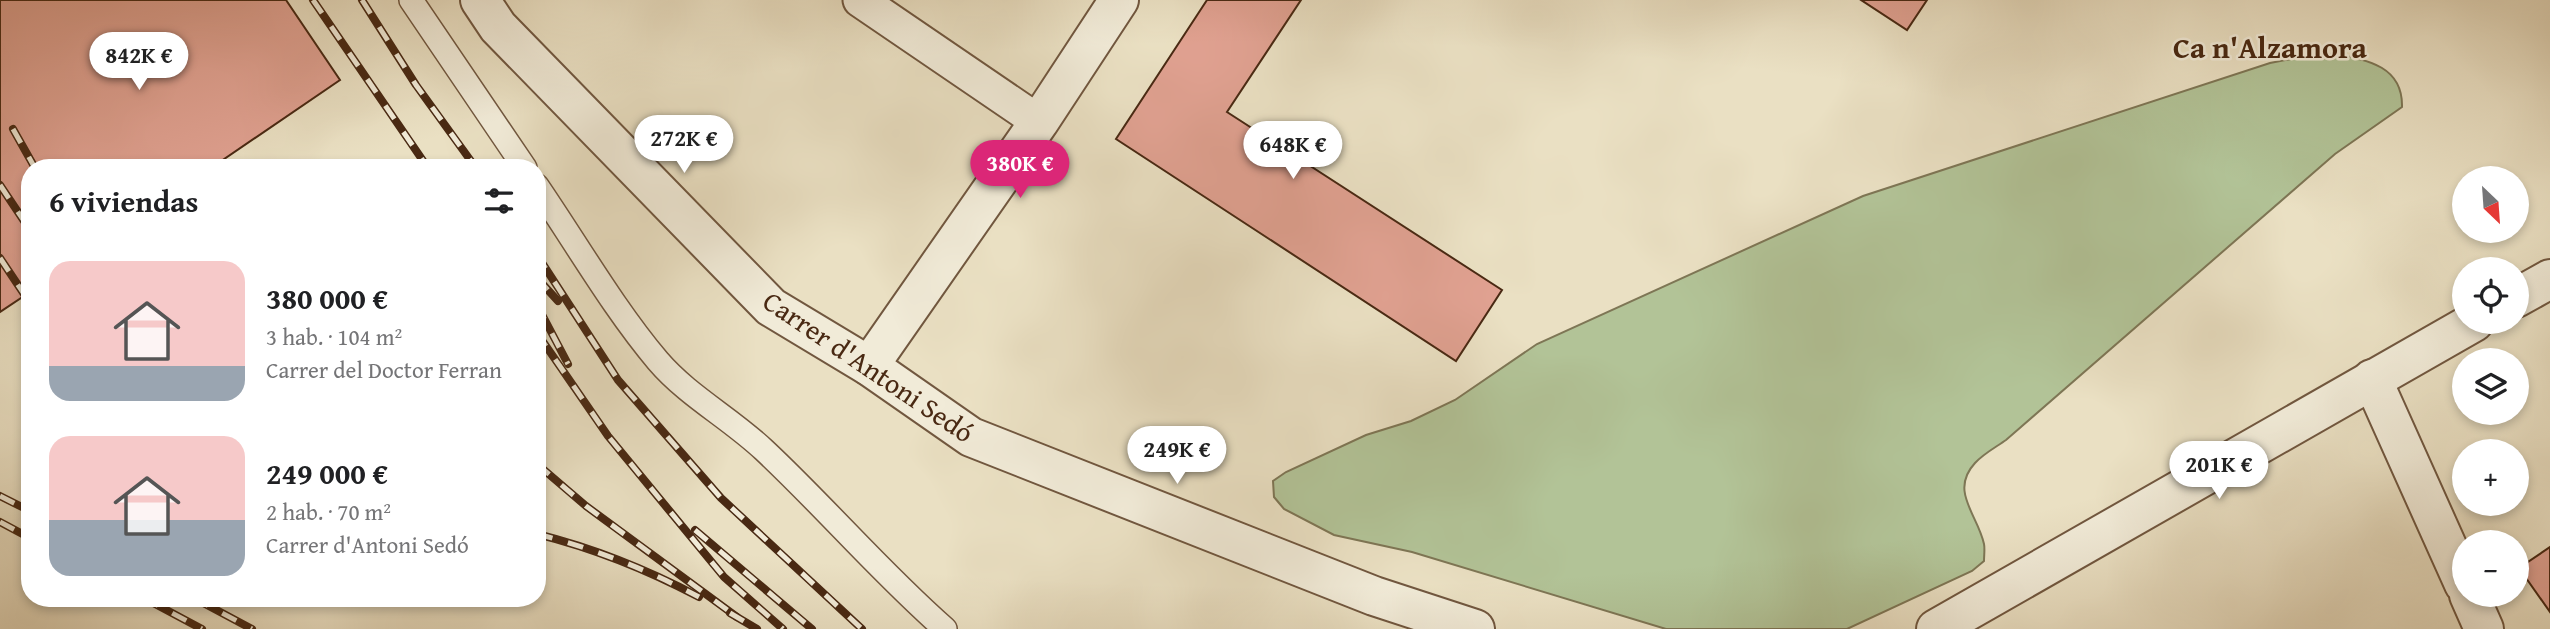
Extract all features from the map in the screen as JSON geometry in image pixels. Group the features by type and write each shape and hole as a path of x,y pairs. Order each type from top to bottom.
{"street":[{"name":"Carrer d'Antoni Sedó","path":"480,0 498,27 771,307 869,366 971,437 1374,596 1475,629"},
{"path":"860,0 1039,122"},
{"path":"869,366 1039,122 1119,0"},
{"path":"2529,291 2550,279"},
{"path":"1936,629 2453,334"},
{"path":"2372,379 2452,557"},
{"path":"2474,607 2484,629"}],"lane":[{"path":"411,0 519,159"},
{"path":"546,199 657,360 681,386 716,410 762,448 832,516 900,589 945,629"}],"green space":[{"path":"2335,54 2371,63 2390,74 2401,93 2402,107 2335,154 2006,440 1975,463 1968,473 1965,493 1981,533 1984,561 1972,571 1847,629 1666,629 1412,552 1334,535 1284,509 1274,497 1273,481 1286,472 1366,435 1411,421 1455,400 1537,344 1863,196 2270,63"}],"building":[{"path":"0,0 286,0 340,80 224,159 21,159 21,298 0,312"},
{"path":"1207,0 1301,0 1227,112 1502,290 1456,361 1116,139"},
{"path":"1861,0 1927,0 1907,30"},
{"path":"2550,547 2550,612 2529,582 2529,561"}],"railway":[{"path":"313,0 422,159"},
{"path":"362,0 416,85 469,159"},
{"path":"13,129 30,159"},
{"path":"0,185 21,216"},
{"path":"0,258 21,290"},
{"path":"546,269 618,380 721,498 862,629"},
{"path":"546,288 558,301"},
{"path":"546,322 568,364"},
{"path":"546,346 608,436 724,577 783,629"},
{"path":"546,472 586,506 737,617"},
{"path":"0,496 21,506"},
{"path":"0,522 21,533"},
{"path":"695,530 812,629"},
{"path":"546,537 620,561 699,597"},
{"path":"161,607 202,629"},
{"path":"211,607 252,629"},
{"path":"730,613 757,629"}],"district":[{"name":"Ca n'Alzamora","path":"2270,47"}]}
